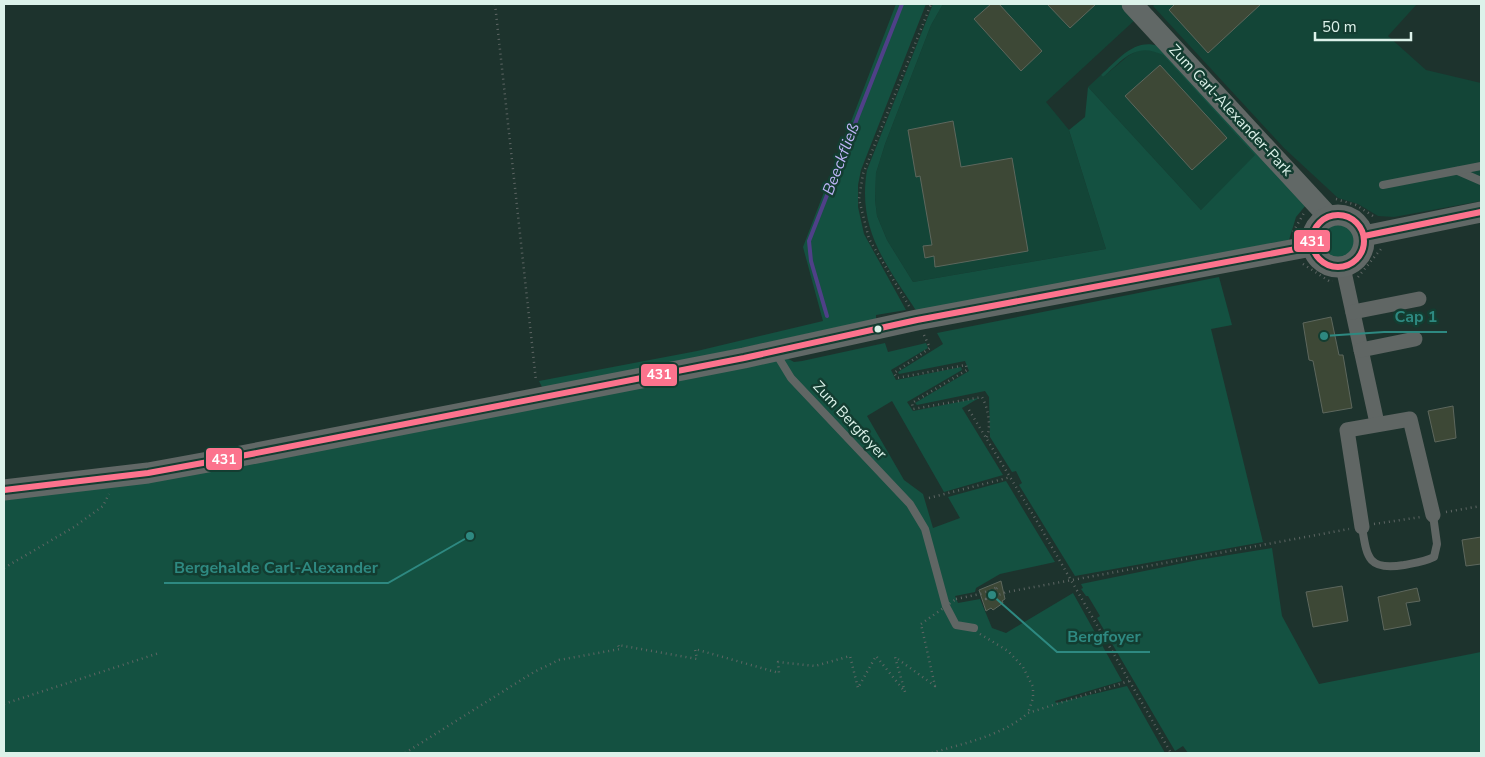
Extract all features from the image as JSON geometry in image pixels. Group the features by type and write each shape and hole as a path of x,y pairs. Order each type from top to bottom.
{"street":[{"name":"Zum Carl-Alexander-Park","path":"1132,4 1322,209"},
{"path":"4,490 148,473 777,350 920,326 1303,247 1315,228 1322,209 1347,216 1361,227 1364,236 1364,246 1360,256 1353,263 1344,267 1327,265 1303,247"},
{"path":"1364,236 1481,212"},
{"path":"1344,267 1376,423"},
{"path":"1353,312 1419,299"},
{"path":"1361,350 1415,338"},
{"path":"1362,527 1347,430 1376,423 1410,419 1433,515"}],"lane":[{"path":"1384,185 1481,166"},
{"path":"1457,171 1481,182"},
{"name":"Zum Bergfoyer","path":"777,350 780,360 791,378 910,504 925,529 946,606 956,625 974,628"},
{"path":"1362,527 1370,558 1380,567 1386,568 1425,561 1434,557 1437,544 1433,515"}],"path":[{"path":"495,4 538,398"},
{"path":"931,4 863,174 859,199 869,239 920,326 930,348 894,372 897,378 966,365 967,370 912,403 914,409 982,396 986,404 989,433 986,439"},
{"path":"1303,247 1292,236 1294,228 1305,211 1322,209"},
{"path":"969,410 1011,476 1172,753"},
{"path":"929,498 1011,476"},
{"path":"4,568 74,527 103,506 111,491"},
{"path":"405,753 534,672 559,660 620,649 618,645 697,659 695,649 779,673 778,662 815,666 850,656 858,688 876,656 905,692 896,657 935,686 921,624 956,599 998,588 986,599 1007,592 1071,582 1481,506"},
{"path":"974,628 982,636 1008,651 1023,667 1033,687 1033,698 1028,713"},
{"path":"4,704 159,653"},
{"path":"932,753 994,734 1019,721 1028,713 1129,681"}],"shaded area":[{"path":"896,4 926,4 861,170 858,185 858,207 864,234 906,310 876,315 876,319 544,391 539,381 697,351 823,321 803,247"},
{"path":"933,4 943,4 931,25 885,144 876,173 875,200 877,216 887,240 913,282 1106,249 1069,130 1085,117 1088,87 1201,210 1255,155 1163,55 1153,51 1137,51 1123,59 1103,77 1101,75 1126,52 1141,45 1149,44 1158,46 1306,205 1296,217 1289,240 917,312 885,262 870,229 866,211 865,191 867,170"},
{"path":"943,4 1124,4 1137,18 1046,102 1069,130 1106,249 913,282 887,240 877,216 875,200 876,173 885,144 931,25"},
{"path":"1155,4 1417,4 1388,36 1426,70 1481,83 1481,201 1394,217 1378,216 1358,204 1338,198 1284,148 1153,6"},
{"path":"1142,48 1151,49 1163,55 1256,155 1201,210 1088,87 1101,75 1103,77 1128,56"},
{"path":"1338,221 1345,222 1351,226 1355,232 1355,246 1351,252 1345,256 1338,257 1331,256 1325,252 1321,246 1320,239 1321,232 1325,226 1331,222"},
{"path":"1219,277 1232,325 1211,329 1263,542 1075,576 1019,485 1022,483 1016,471 1012,472 990,437 989,397 985,391 917,405 915,403 969,371 965,361 899,374 898,372 943,344 937,333"},
{"path":"885,343 888,352 926,343 928,348 891,370 896,380 961,367 962,370 907,402 913,411 979,398 962,408 1003,475 944,492 892,401 867,416 904,480 923,494 933,528 960,518 948,497 1006,481 1055,562 1000,574 976,588 975,592 955,596 958,603 980,599 992,628 1006,633 1073,593 1122,681 1055,701 1056,703 1127,686 1165,753 4,753 4,495 785,357 794,362 802,361"},
{"path":"1272,548 1282,616 1319,684 1481,652 1481,753 1188,753 1183,746 1175,751 1097,618 1100,616 1088,596 1081,589 1083,588 1081,584 1198,560"}],"building":[{"path":"991,4 999,4 1042,51 1021,71 974,19"},
{"path":"1047,4 1096,4 1070,28"},
{"path":"1175,4 1261,4 1208,53 1169,10"},
{"path":"1160,65 1227,138 1192,170 1125,96"},
{"path":"953,121 961,167 1012,158 1028,251 935,267 934,256 925,258 923,246 932,245 920,176 916,177 908,130"},
{"path":"1331,317 1339,355 1343,355 1352,408 1323,413 1313,361 1309,360 1303,323"},
{"path":"1453,406 1456,438 1435,442 1428,411"},
{"path":"1481,537 1481,564 1466,566 1462,540"},
{"path":"1001,581 1005,599 1002,601 1003,603 993,610 991,608 986,611 979,590"},
{"path":"1342,586 1348,621 1313,627 1306,592"},
{"path":"1417,588 1420,601 1406,603 1411,625 1384,630 1378,597"}],"waterway":[{"name":"Beeckfließ","path":"827,316 811,261 809,241 902,4"}],"transit line":[{"name":"431","path":"1364,236 1481,212"},
{"name":"431","path":"1333,215 1343,215 1357,222 1364,236 1364,241 1364,246 1357,260 1343,267 1333,267 1323,263 1316,256 1312,246 1312,236 1316,226 1323,219 1333,215"},
{"name":"431","path":"4,490 148,473 241,456 744,358 917,320 1312,246"}],"place":[{"name":"Cap 1","path":"1324,336"},
{"name":"Bergehalde Carl-Alexander","path":"470,536"},
{"name":"Bergfoyer","path":"992,595"}]}
